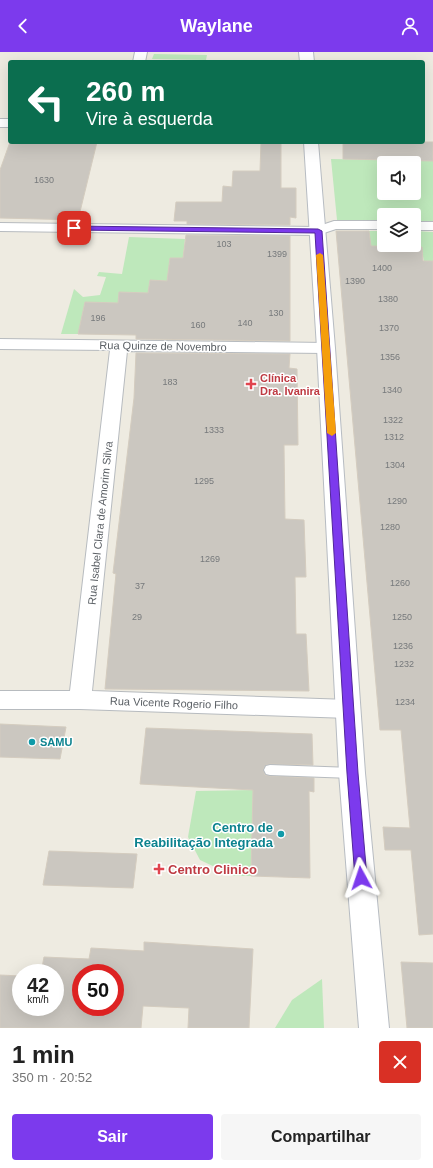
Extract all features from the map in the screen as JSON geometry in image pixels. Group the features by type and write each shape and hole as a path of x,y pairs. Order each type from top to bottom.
{"main road":[{"path":"311,144 326,348 352,773 374,1028"}],"street":[{"path":"0,227 318,231 334,225 377,225"},
{"path":"421,226 433,226"},
{"name":"Rua Quinze de Novembro","path":"0,344 326,348"},
{"name":"Rua Isabel Clara de Amorim Silva","path":"80,700 119,345"},
{"name":"Rua Vicente Rogerio Filho","path":"0,700 80,700 349,709"}],"lane":[{"path":"270,770 352,773"}],"green space":[{"path":"154,54 207,55 206,60 152,59"},
{"path":"331,159 377,160 377,200 421,200 421,161 433,161 433,221 421,221 421,208 377,208 377,221 337,220"},
{"path":"369,231 377,231 377,247 371,247"},
{"path":"421,231 433,232 433,261 424,261 421,247"},
{"path":"129,237 185,239 183,258 170,258 167,281 150,280 148,293 120,292 118,303 85,302 78,334 61,334 74,289 83,297 100,295 106,277 97,276 99,272 122,274"},
{"path":"253,790 251,876 234,876 200,860 188,837 196,791"},
{"path":"322,979 324,1028 275,1028 292,1000"}],"building":[{"path":"425,142 433,142 433,161 421,161 421,156 377,156 377,160 343,159 343,144 425,144"},
{"path":"9,144 97,144 78,220 0,218 0,170"},
{"path":"261,144 281,144 281,188 296,188 296,218 290,217 290,225 187,224 187,221 174,221 176,202 222,202 223,186 232,187 233,171 260,171"},
{"path":"336,231 369,231 371,246 377,246 377,252 421,252 422,247 423,261 433,261 433,934 419,935 411,850 385,850 383,827 410,828 401,730 380,730"},
{"path":"186,235 290,236 290,341 136,339 136,335 78,334 85,302 118,303 119,292 148,293 150,280 167,281 170,258 183,258"},
{"path":"136,353 290,354 289,368 297,369 298,445 284,445 285,519 304,520 306,577 295,577 296,634 306,634 309,691 105,689 116,574 113,573 134,398"},
{"name":"SAMU","path":"0,724 66,727 60,759 0,757"},
{"path":"146,728 312,734 313,765 270,764 266,765 263,769 265,775 270,776 314,778 314,792 309,791 310,878 251,876 253,790 140,784"},
{"path":"49,851 137,854 133,888 43,885"},
{"path":"144,942 253,949 249,1028 188,1028 189,1008 143,1006 141,1028 0,1028 0,975 12,976 12,1016 64,1016 64,964 43,964 44,957 89,959 91,948 144,951"},
{"path":"401,962 433,963 433,1028 407,1028"}],"slow traffic":[{"path":"320,255 332,433"}],"place":[{"name":"Clínica Dra. Ivanira","path":"251,384"},
{"name":"SAMU","path":"32,742"},
{"name":"Centro de Reabilitação Integrada","path":"281,834"},
{"name":"Centro Clinico","path":"159,869"}],"route":[{"path":"74,228 318,231 352,773 361,878"}]}
